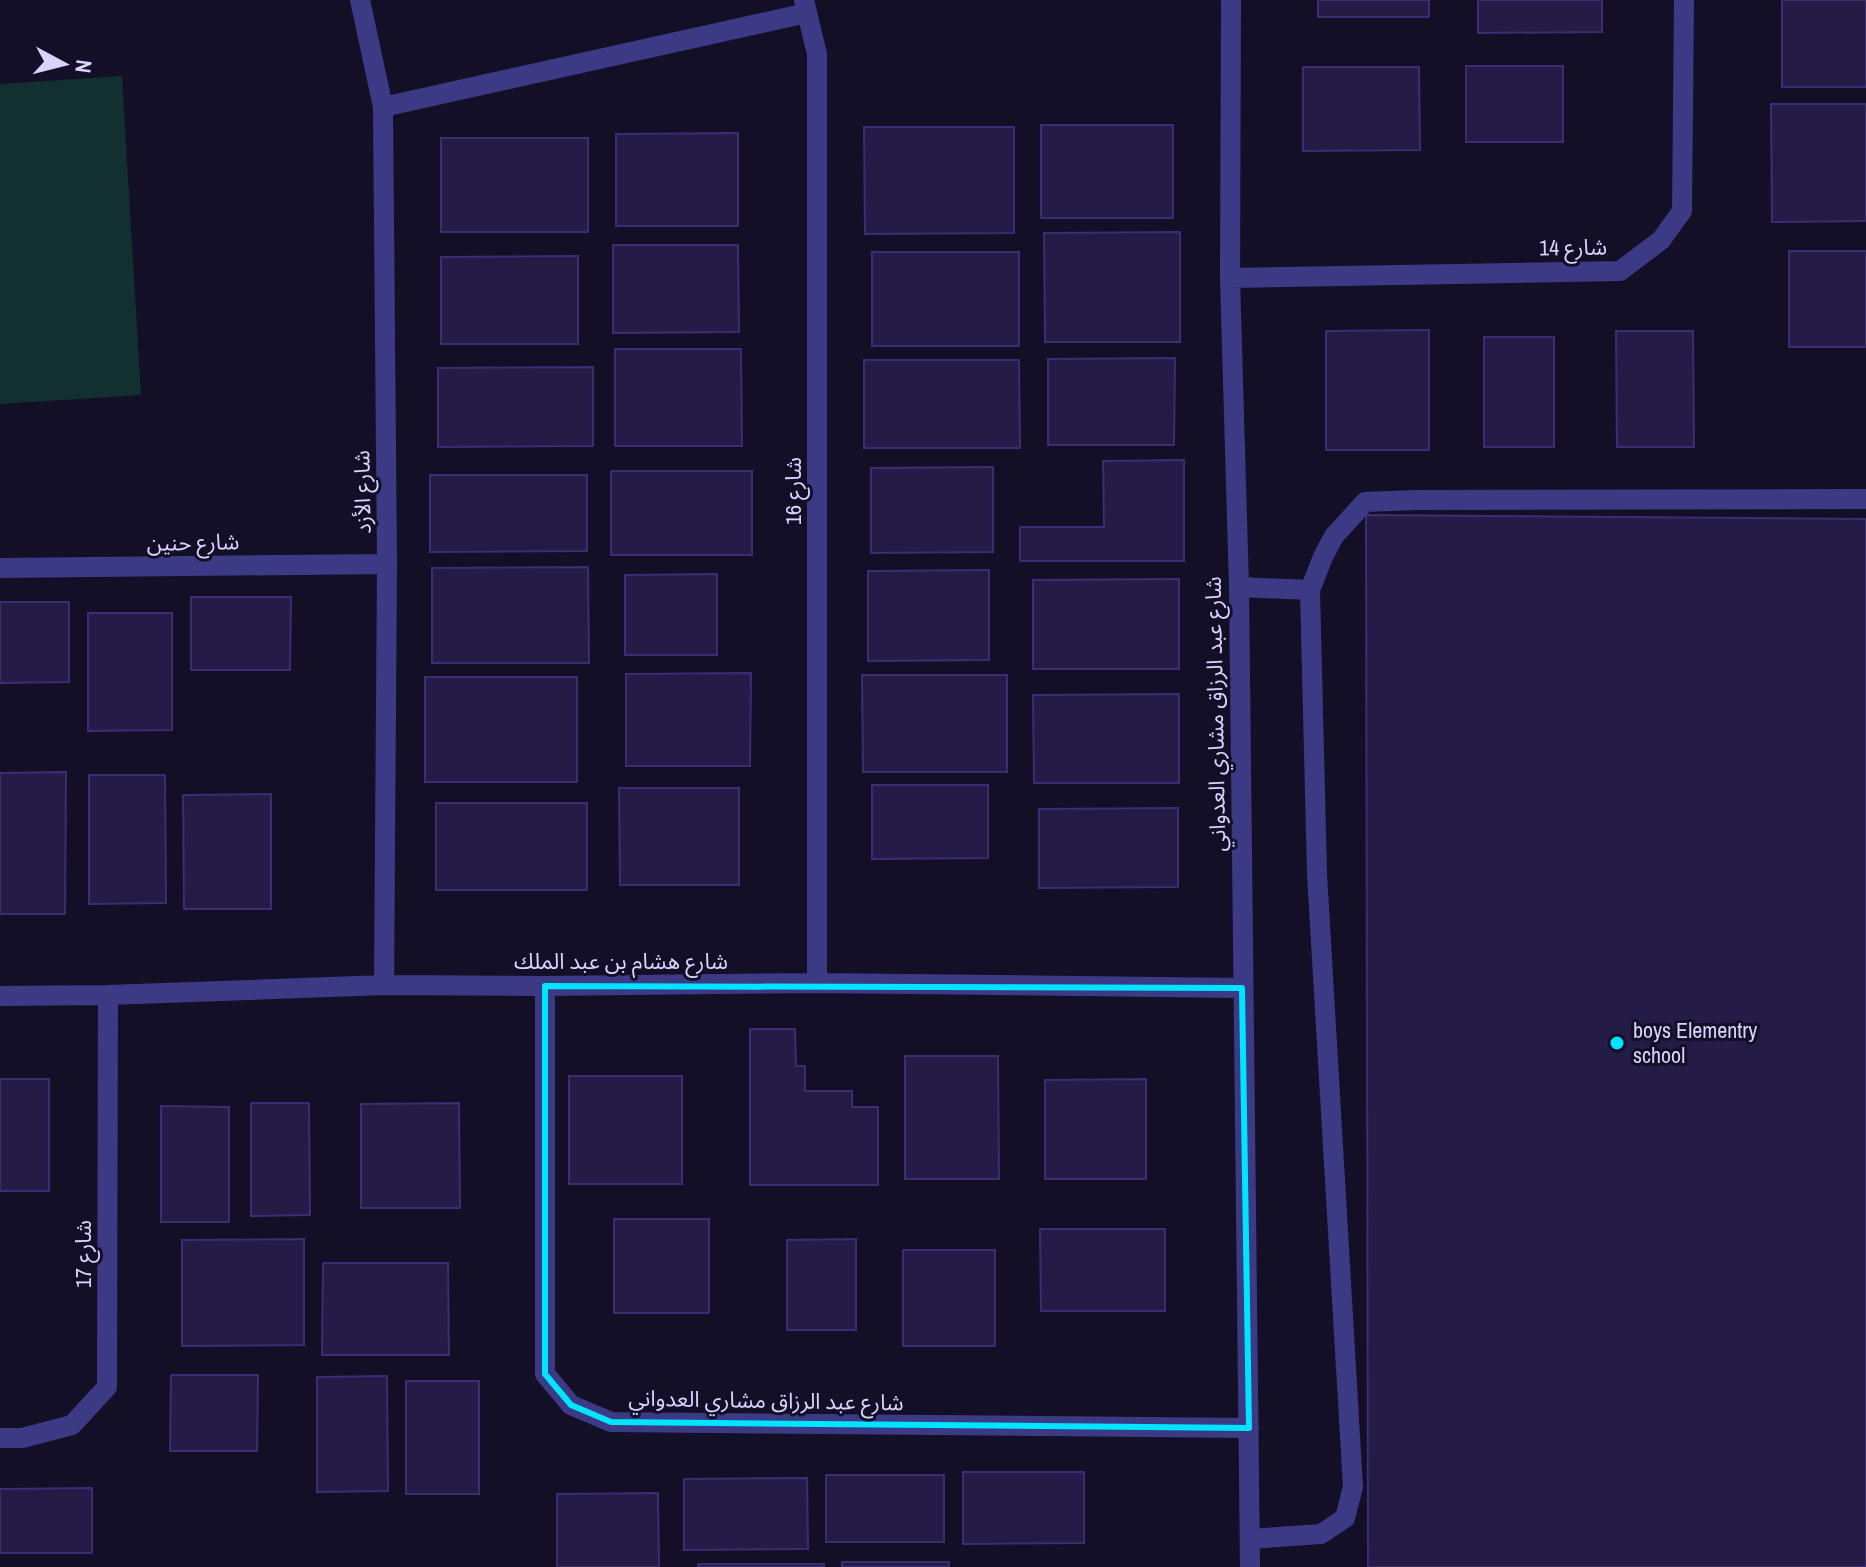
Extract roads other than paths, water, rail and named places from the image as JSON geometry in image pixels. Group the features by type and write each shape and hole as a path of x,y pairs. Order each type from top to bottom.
{"street":[{"name":"شارع الأزد","path":"360,0 383,107 387,564 384,985"},
{"name":"شارع عبد الرزاق مشاري العدواني","path":"1231,0 1230,278 1239,587 1250,1567"},
{"name":"شارع 14","path":"1230,278 1620,271 1661,240 1682,211 1684,0"},
{"path":"383,107 805,6"},
{"name":"شارع 16","path":"805,6 817,54 817,983"},
{"path":"1250,1539 1321,1534 1345,1518 1353,1487 1317,874 1310,590 1334,536 1365,502 1431,499 1866,499"},
{"name":"شارع حنين","path":"0,568 387,564"},
{"path":"1239,587 1310,590"},
{"name":"شارع هشام بن عبد الملك","path":"0,996 384,985 817,983 1242,988"},
{"name":"شارع عبد الرزاق مشاري العدواني","path":"545,986 545,1374 571,1405 611,1422 1249,1428"},
{"name":"شارع 17","path":"0,1438 22,1438 72,1425 107,1387 108,995"}],"place":[{"name":"boys Elementry school","path":"1617,1043"}]}
